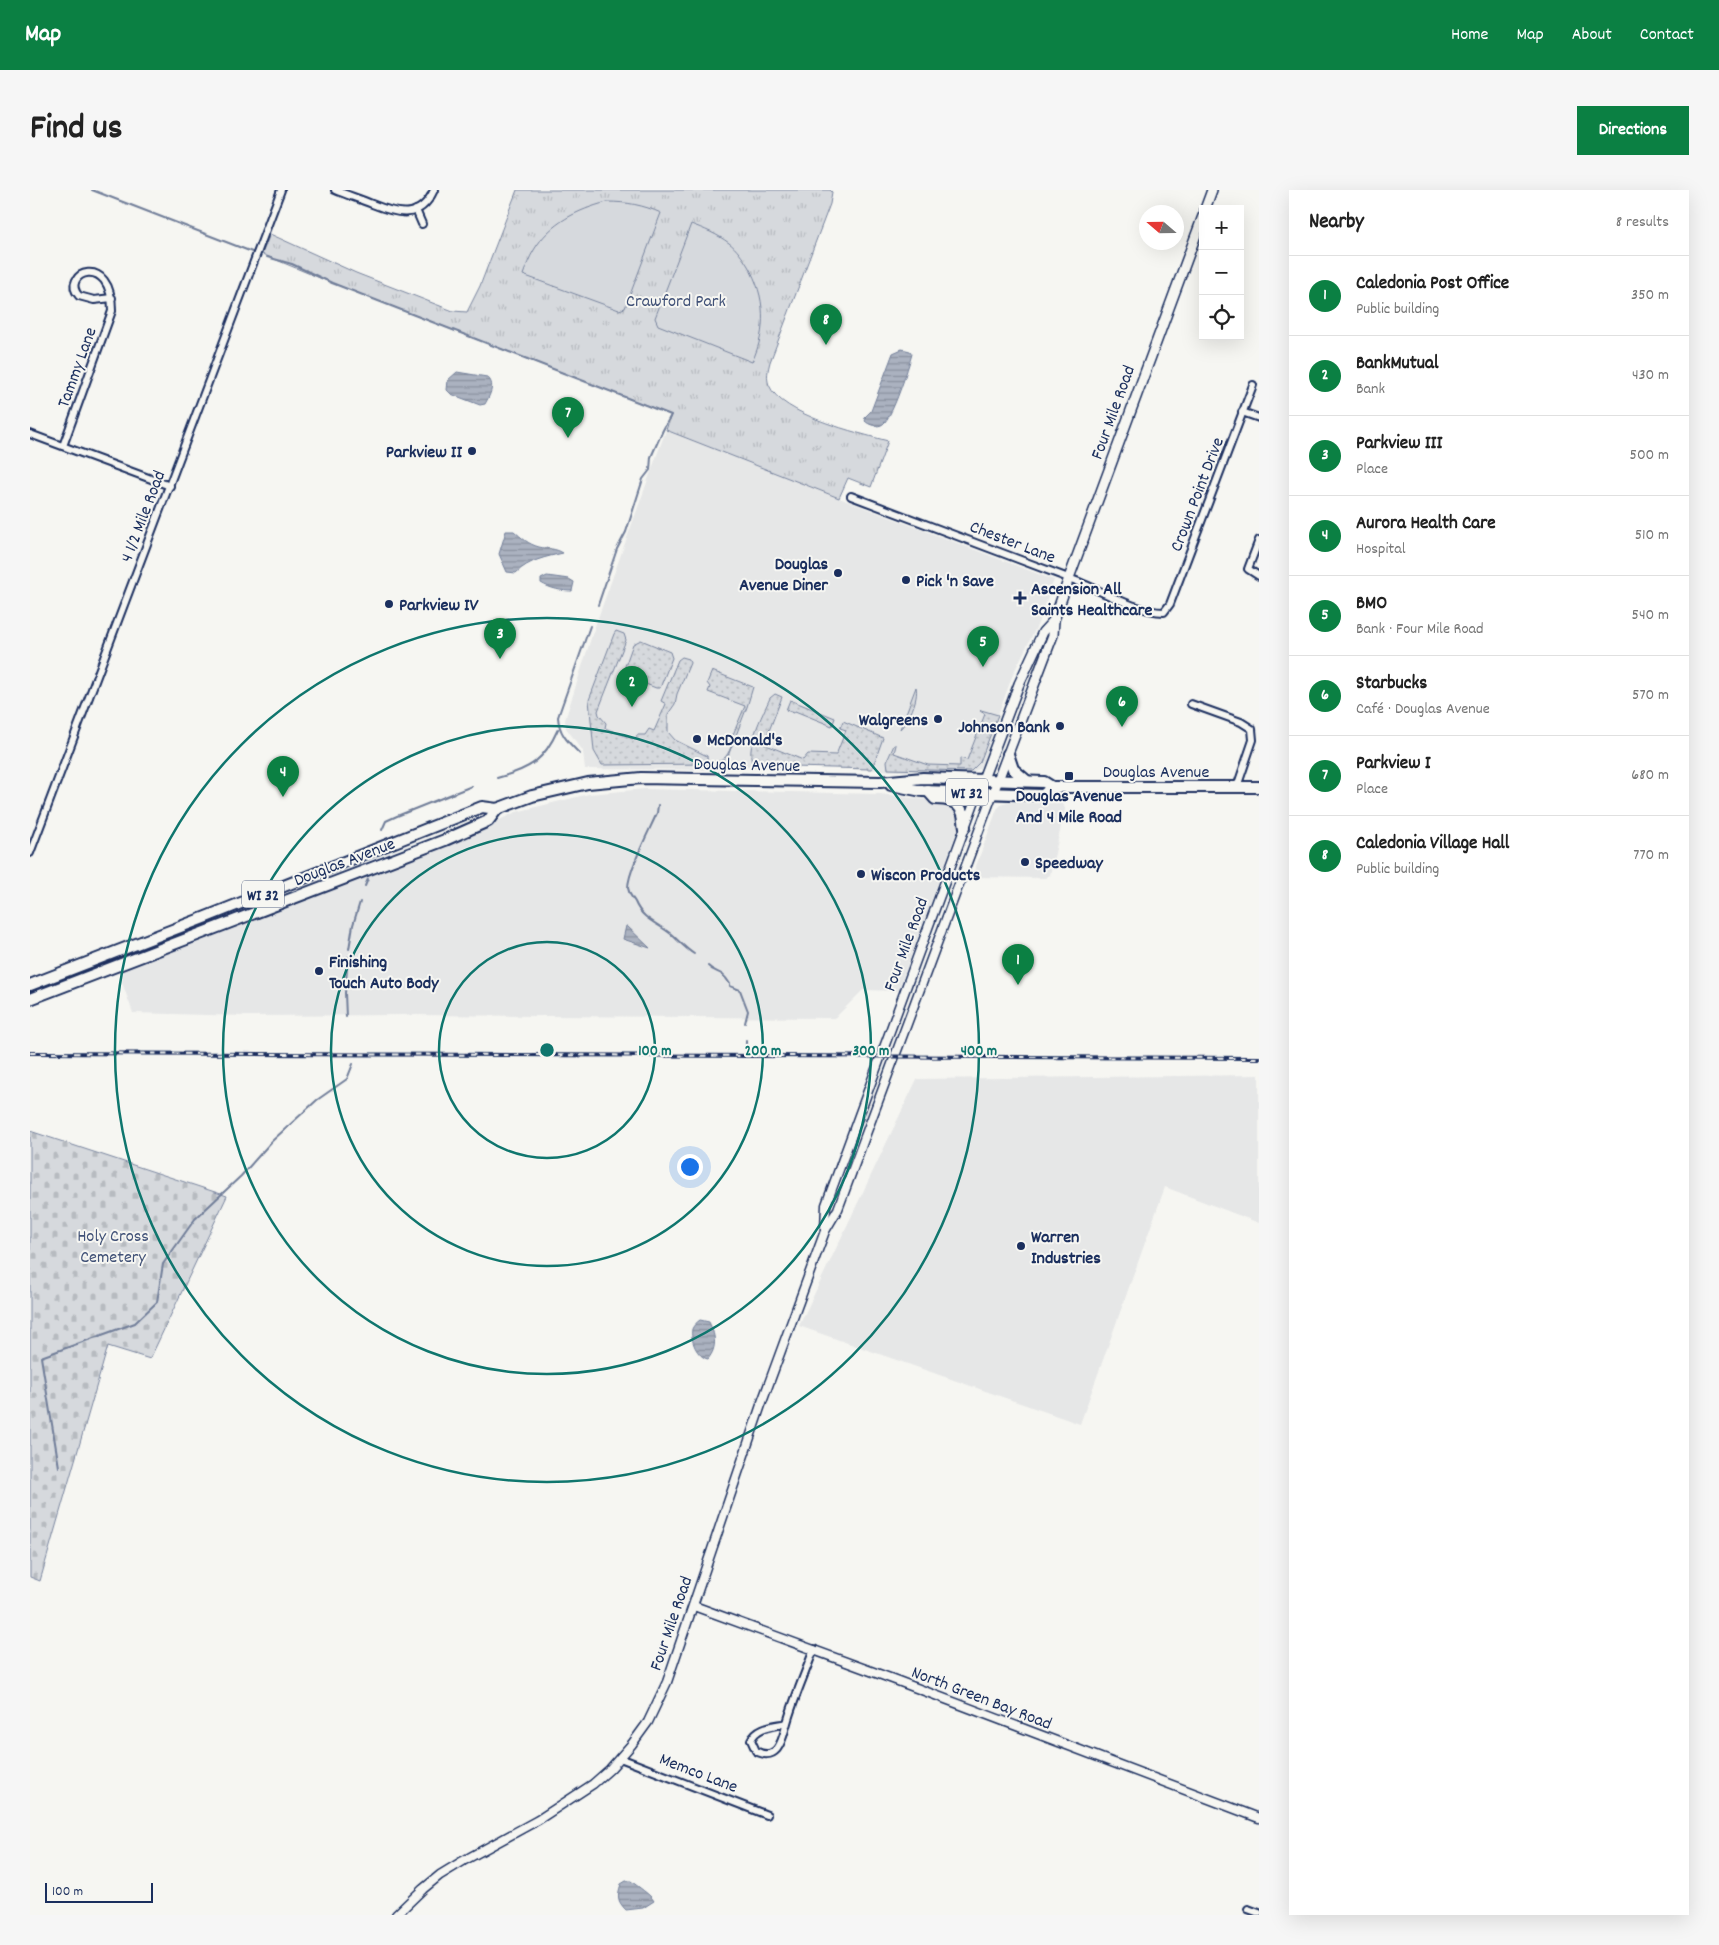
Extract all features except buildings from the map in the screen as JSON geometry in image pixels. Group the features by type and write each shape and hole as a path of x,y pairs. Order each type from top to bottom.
{"main road":[{"path":"1206,205 1212,190"},
{"name":"Four Mile Road","path":"993,793 1054,635 1054,620 1199,227"},
{"name":"Four Mile Road","path":"978,792 1019,684 1043,632 1054,620"},
{"path":"1008,754 1013,769 1027,781"},
{"name":"Douglas Avenue","path":"30,985 482,807 497,809 559,788 641,778 880,782 923,778 1044,782 1052,787 1259,787"},
{"name":"Douglas Avenue","path":"880,782 928,791 1043,795 1052,787"},
{"path":"928,791 935,799 948,800 956,804 962,811 965,827"},
{"name":"Douglas Avenue","path":"30,999 445,840 488,821 497,809"}],"street":[{"name":"4 1/2 Mile Road","path":"30,853 281,190"},
{"path":"335,190 396,213 416,210 430,199 434,190"},
{"path":"416,210 422,224"},
{"name":"Tammy Lane","path":"63,446 112,311 112,298 108,286 98,275 84,272 79,276 75,288 79,296 94,300 112,298"},
{"name":"Crown Point Drive","path":"1164,612 1170,604 1253,384"},
{"path":"1242,412 1259,418"},
{"path":"30,434 170,486"},
{"name":"Chester Lane","path":"851,496 1069,578 1132,604 1154,612 1164,612"},
{"path":"1259,540 1248,569 1259,576"},
{"path":"1191,704 1241,722 1252,729 1253,740 1237,787"},
{"name":"Four Mile Road","path":"825,1231 826,1205 978,792"},
{"name":"Four Mile Road","path":"396,1915 440,1875 576,1797 610,1769 620,1758 632,1744 656,1708 694,1606 761,1405 825,1231 838,1209 993,793"},
{"name":"North Green Bay Road","path":"694,1606 1259,1818"},
{"path":"787,1723 768,1727 754,1734 751,1740 756,1752 765,1755 776,1750 782,1740 814,1650"},
{"name":"Memco Lane","path":"620,1758 767,1815"},
{"path":"1248,1909 1259,1913"}],"shaded area":[{"path":"902,349 910,351 912,354 896,402 883,424 879,426 871,425 864,418 871,411 893,353"},
{"path":"457,372 487,377 490,380 492,386 485,404 480,405 451,394 447,390 448,380"},
{"path":"666,430 1054,580 1037,626 1013,674 983,763 979,769 968,774 807,767 746,767 717,770 585,769 583,751 566,728 565,720 594,629"},
{"path":"506,531 514,531 535,546 554,549 563,553 532,562 516,573 507,572 499,554"},
{"path":"547,576 569,579 574,582 572,591 556,589 541,583 541,579"},
{"path":"645,789 880,794 947,802 957,809 959,826 898,991 863,990 835,1018 412,1015 246,1016 133,1013 118,971 462,838 516,812 589,794"},
{"path":"1007,802 1063,803 1065,809 1050,875 1045,878 972,877 997,809"},
{"path":"627,926 650,948 623,939"},
{"path":"1259,1075 1259,1223 1165,1187 1080,1424 799,1326 917,1079"},
{"path":"700,1320 709,1322 713,1331 714,1345 708,1359 698,1352 692,1338 693,1328"},
{"path":"631,1881 654,1901 643,1908 626,1910 619,1901 618,1895 621,1884"}],"green space":[{"name":"Crawford Park","path":"517,190 830,190 832,192 830,204 770,362 768,379 769,385 776,396 804,414 840,428 888,441 871,487 848,478 839,498 666,430 671,415 262,254 270,234 356,273 453,311 467,312 480,286"},
{"path":"607,202 635,205 661,213 625,308 619,310 523,275 532,253 548,232 556,225 585,209"},
{"path":"691,224 715,234 732,245 748,266 754,278 761,302 762,326 757,350 752,362 658,325 655,318"},
{"path":"616,631 624,634 626,640 598,711 606,723 605,728 635,740 637,735 645,735 649,729 654,731 666,704 661,701 678,660 682,657 689,659 690,663 677,694 675,704 668,714 668,732 675,740 707,756 708,764 602,765 594,751 589,700"},
{"path":"641,640 670,652 672,658 660,688 625,676 623,672 633,644"},
{"path":"712,671 753,687 747,707 724,765 710,766 710,762 724,759 728,754 731,747 729,744 745,706 708,692 710,687 707,683"},
{"path":"916,687 917,692 913,709 907,721 900,729"},
{"path":"775,694 782,697 764,744 803,760 808,754 836,755 846,730 840,728 843,721 883,738 872,769 754,766 751,759 752,742 770,698"},
{"path":"790,700 835,718 832,726 795,711 794,713 786,710"},
{"path":"981,710 998,715 980,762 971,771 888,769 887,761 894,745 896,745 894,753 928,765 960,766 960,758 967,760 985,714"},
{"name":"Holy Cross Cemetery","path":"30,1131 227,1196 150,1359 108,1346 40,1581 30,1577"}],"waterway":[{"path":"92,190 252,252"},
{"path":"267,257 292,264 332,283 671,415 651,457 650,470 643,479 626,532 617,549 598,605"},
{"path":"580,754 562,733 558,717 590,626"},
{"path":"497,778 518,771 535,762 547,749 558,729"},
{"path":"382,830 386,821 472,786"},
{"path":"658,805 657,813 631,872 628,890 638,908 646,917 671,934 694,954"},
{"path":"365,886 368,879"},
{"path":"349,949 353,925 360,902"},
{"path":"346,1017 345,993 348,957"},
{"path":"708,966 724,976 730,986 740,990 748,1011 745,1023"},
{"path":"746,1040 746,1051"},
{"path":"59,1467 41,1357 135,1323 157,1302 163,1264 195,1219 241,1176 272,1141 317,1100 347,1079 353,1064"}],"railway":[{"path":"30,1053 1259,1058"}],"place":[{"name":"Caledonia Village Hall","path":"826,345"},
{"name":"Parkview I","path":"568,438"},
{"name":"Parkview II","path":"472,451"},
{"name":"Douglas Avenue Diner","path":"838,573"},
{"name":"Pick 'n Save","path":"906,580"},
{"name":"Ascension All Saints Healthcare","path":"1020,598"},
{"name":"Parkview IV","path":"389,604"},
{"name":"Parkview III","path":"500,659"},
{"name":"BMO","path":"983,667"},
{"name":"BankMutual","path":"632,707"},
{"name":"Walgreens","path":"938,719"},
{"name":"Johnson Bank","path":"1060,726"},
{"name":"Starbucks","path":"1122,727"},
{"name":"McDonald's","path":"697,739"},
{"name":"Douglas Avenue And 4 Mile Road","path":"1069,776"},
{"name":"Aurora Health Care","path":"283,797"},
{"name":"Speedway","path":"1025,862"},
{"name":"Wiscon Products","path":"861,874"},
{"name":"Finishing Touch Auto Body","path":"319,971"},
{"name":"Caledonia Post Office","path":"1018,985"},
{"name":"Warren Industries","path":"1021,1246"}]}
